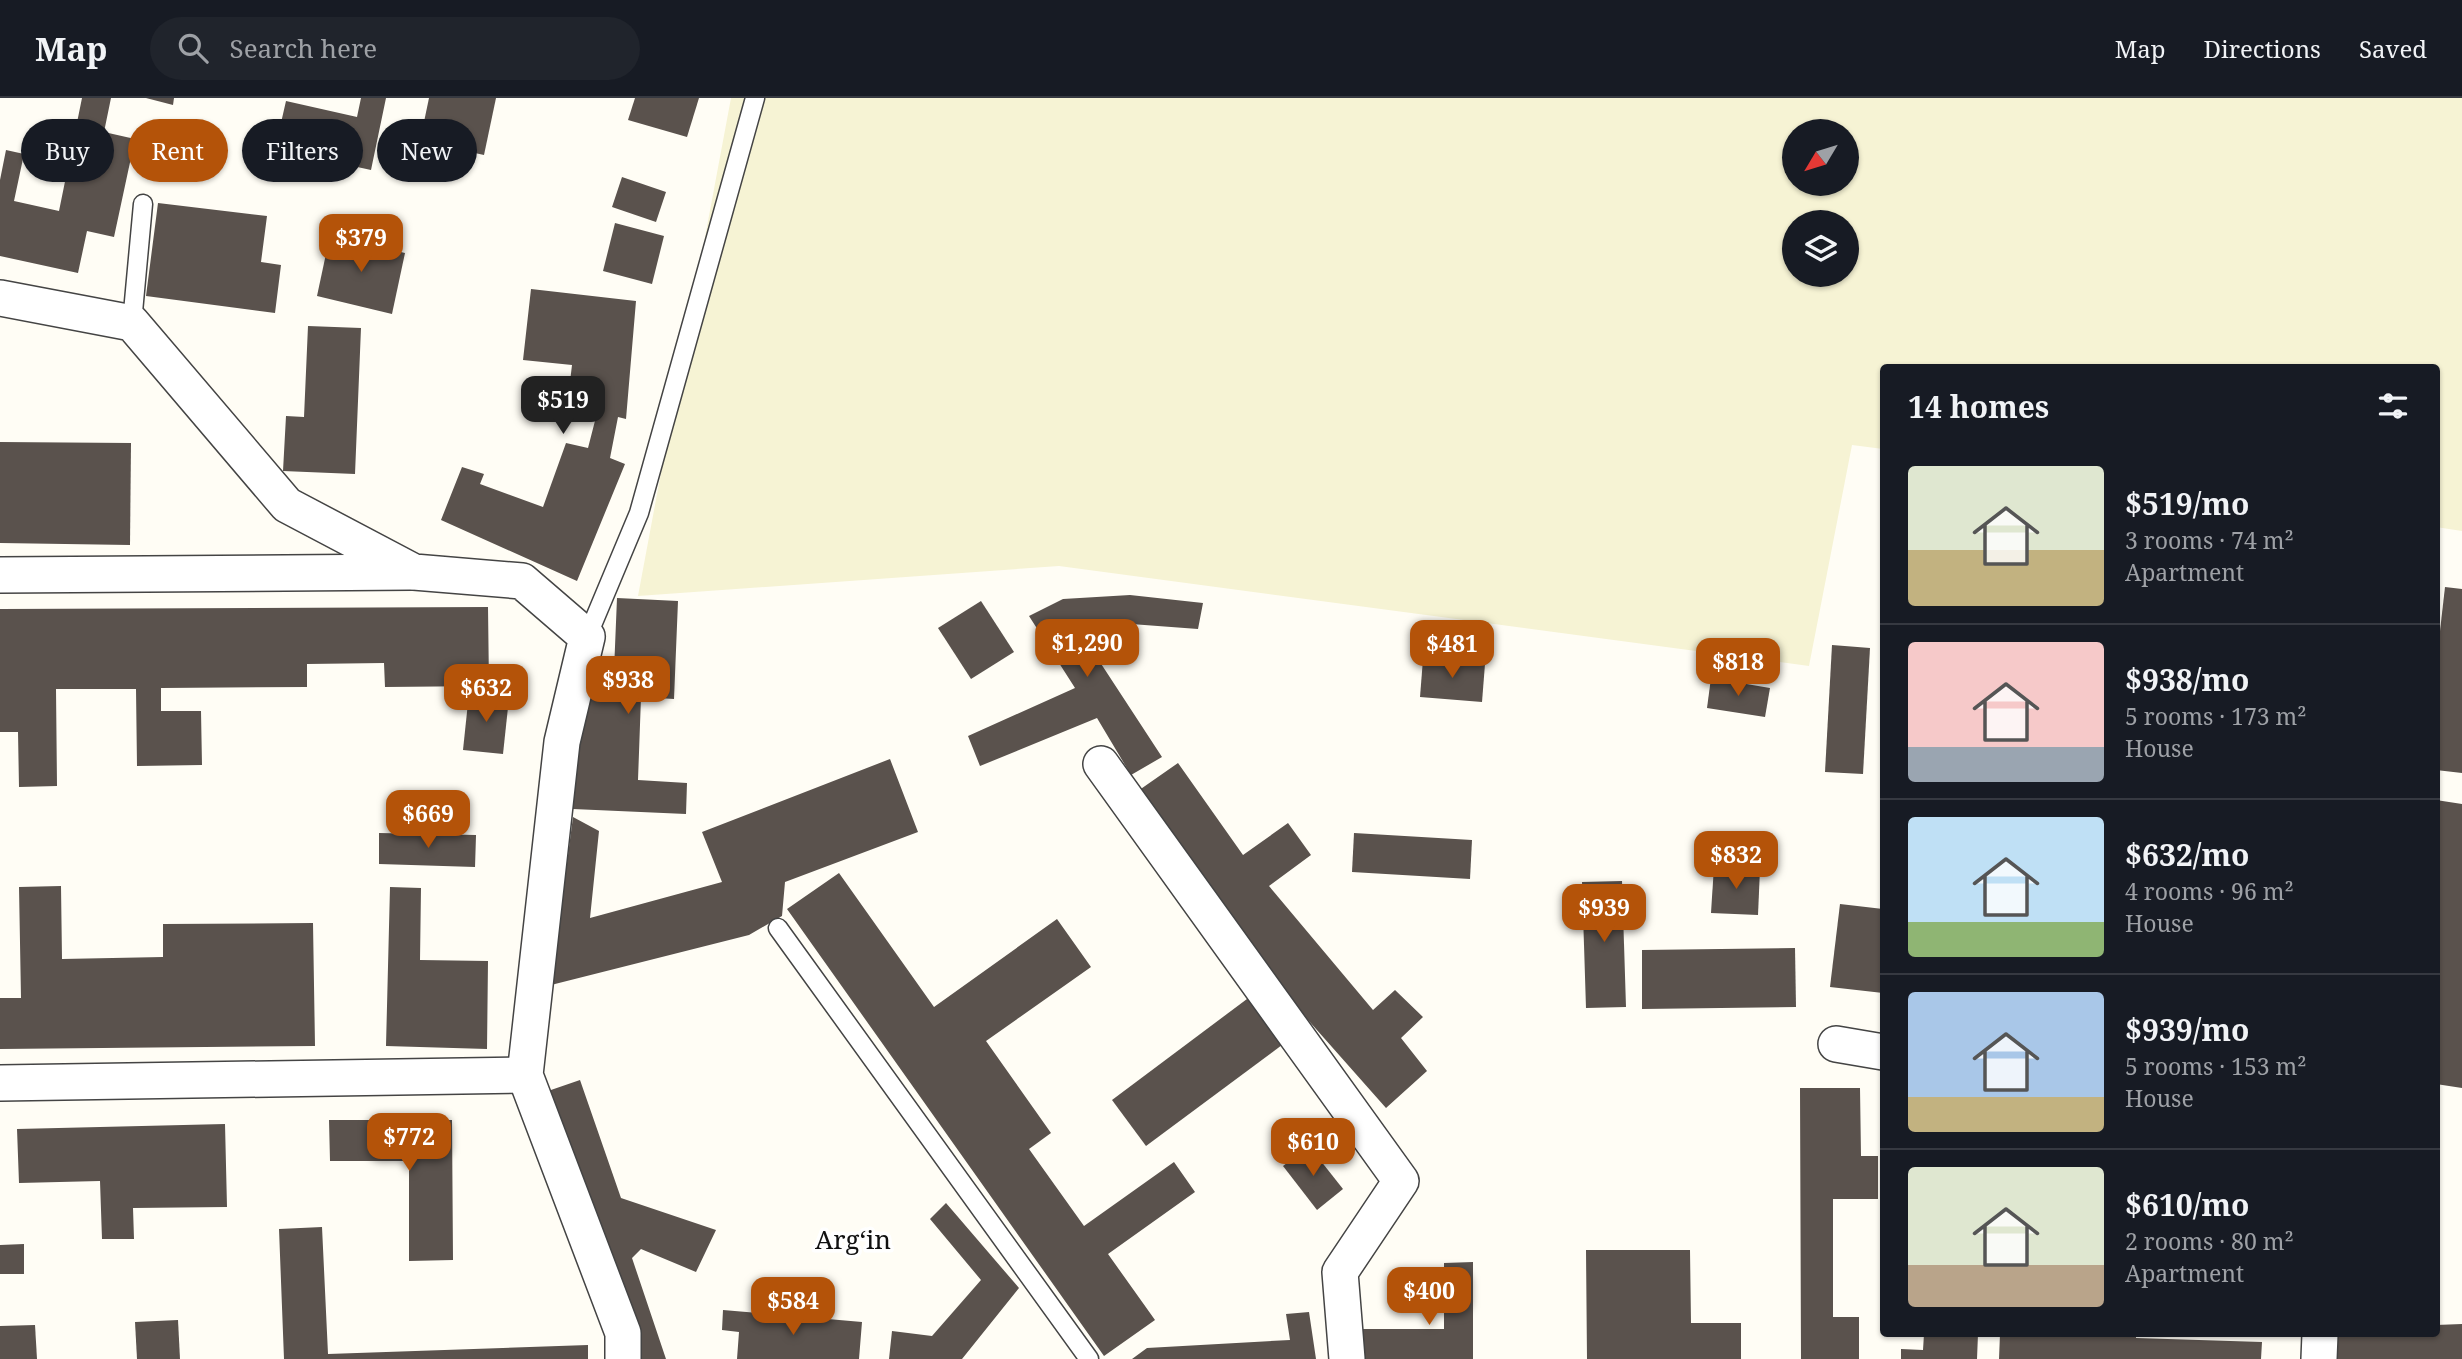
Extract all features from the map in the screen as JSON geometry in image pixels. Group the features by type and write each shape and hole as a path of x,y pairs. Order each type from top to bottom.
{"street":[{"path":"0,298 132,323 287,505 414,572"},
{"path":"0,575 414,572 522,581 587,637 562,742 525,1074 623,1333 623,1359"},
{"path":"1101,764 1401,1181 1340,1272 1347,1359"},
{"path":"1836,1044 1880,1051"},
{"path":"0,1083 525,1074"},
{"path":"2319,1359 2320,1337"}],"lane":[{"path":"587,637 639,513 755,98"},
{"path":"132,323 143,204"},
{"path":"778,928 1089,1359"}],"shaded area":[{"path":"731,98 2462,98 2462,531 2440,528 2440,364 1880,364 1880,449 1852,445 1809,666 1059,566 638,596"}],"building":[{"path":"82,98 111,98 107,119 78,119"},
{"path":"146,98 174,98 173,105"},
{"path":"361,98 386,98 382,119 377,119 377,141 371,170 363,168 363,119 282,119 286,101 357,117"},
{"path":"429,98 496,98 484,155 477,153 477,119 425,119"},
{"path":"635,98 699,98 687,137 628,120"},
{"path":"114,134 128,137 128,172 114,237 87,231 78,273 0,256 0,180 6,150 21,153 21,168 14,201 59,211 65,182 114,182"},
{"path":"622,177 666,192 656,222 612,207"},
{"path":"158,203 267,216 261,262 281,265 275,313 146,296"},
{"path":"615,223 664,236 652,284 603,271"},
{"path":"330,235 405,253 392,314 317,296"},
{"path":"531,289 636,301 626,419 618,417 610,458 625,464 577,581 441,520 462,467 484,474 480,484 543,507 566,443 588,448 597,413 567,407 572,365 523,360"},
{"path":"308,326 361,328 355,474 283,471 286,416 304,417"},
{"path":"0,442 131,443 130,545 0,543"},
{"path":"2445,587 2462,589 2462,773 2440,770 2440,631"},
{"path":"1130,595 1203,603 1198,629 1131,624 1077,627 1162,757 1131,775 1097,718 980,766 968,736 1075,688 1029,616 1063,599"},
{"path":"617,598 678,601 674,699 641,697 638,780 687,783 686,814 573,809 577,694 613,695"},
{"path":"981,601 1014,652 971,679 938,628"},
{"path":"488,607 489,686 385,687 384,663 307,664 307,687 161,688 161,711 201,711 202,765 137,766 136,689 56,689 57,786 19,787 18,732 0,732 0,609"},
{"path":"1832,645 1870,648 1863,774 1825,772"},
{"path":"1423,659 1485,664 1482,702 1420,697"},
{"path":"1711,678 1770,688 1765,717 1707,708"},
{"path":"469,693 509,698 503,754 463,750"},
{"path":"890,759 918,832 785,882 782,916 749,935 551,985 573,817 599,831 590,918 722,882 702,832"},
{"path":"1178,763 1243,855 1288,823 1311,855 1269,886 1373,1010 1395,990 1423,1017 1401,1038 1427,1071 1386,1108 1262,968 1135,793"},
{"path":"2440,801 2462,804 2462,1088 2440,1085"},
{"path":"379,833 476,835 475,867 379,864"},
{"path":"1354,833 1472,840 1470,879 1352,872"},
{"path":"1714,866 1760,869 1758,915 1711,913"},
{"path":"839,873 934,1007 1057,919 1091,967 986,1041 1051,1133 1029,1149 1084,1226 1174,1162 1195,1192 1108,1254 1155,1320 1104,1356 787,909"},
{"path":"1622,881 1626,1007 1586,1008 1582,882"},
{"path":"61,886 62,959 163,957 163,924 313,923 315,1046 0,1049 0,998 21,998 19,887"},
{"path":"390,887 421,888 420,960 488,961 487,1049 386,1046"},
{"path":"1840,904 1880,909 1880,993 1830,987"},
{"path":"1795,948 1796,1007 1642,1009 1642,950"},
{"path":"1251,996 1286,1042 1146,1146 1112,1100"},
{"path":"580,1080 621,1198 716,1230 696,1272 641,1249 632,1258 666,1359 636,1359 548,1091"},
{"path":"1800,1088 1860,1088 1861,1156 1878,1156 1878,1199 1833,1199 1833,1317 1859,1317 1859,1359 1801,1359"},
{"path":"329,1120 452,1120 453,1260 409,1261 409,1161 330,1161"},
{"path":"225,1124 227,1207 133,1208 134,1239 102,1239 100,1181 19,1183 17,1129"},
{"path":"1309,1146 1343,1189 1317,1210 1283,1166"},
{"path":"946,1203 1019,1288 962,1359 889,1359 892,1331 932,1336 981,1280 930,1219"},
{"path":"322,1227 328,1354 588,1345 588,1359 284,1359 279,1229"},
{"path":"24,1244 24,1274 0,1274 0,1245"},
{"path":"1586,1250 1690,1250 1691,1323 1741,1323 1741,1359 1587,1359"},
{"path":"1473,1262 1473,1359 1353,1359 1353,1329 1444,1329 1444,1263"},
{"path":"723,1310 862,1322 859,1359 737,1359 739,1332 722,1330"},
{"path":"1309,1312 1316,1359 1132,1359 1147,1348 1290,1340 1286,1314"},
{"path":"178,1320 180,1359 137,1359 135,1322"},
{"path":"2462,1324 2462,1359 2324,1359 2323,1337 2440,1337 2440,1325"},
{"path":"35,1325 37,1359 0,1359 0,1326"},
{"path":"1924,1337 1978,1337 1977,1359 1901,1359 1901,1349 1923,1350"},
{"path":"2000,1337 2136,1337 2262,1342 2261,1359 1999,1359"}],"district":[{"name":"Argʻin","path":"853,1240"}]}
